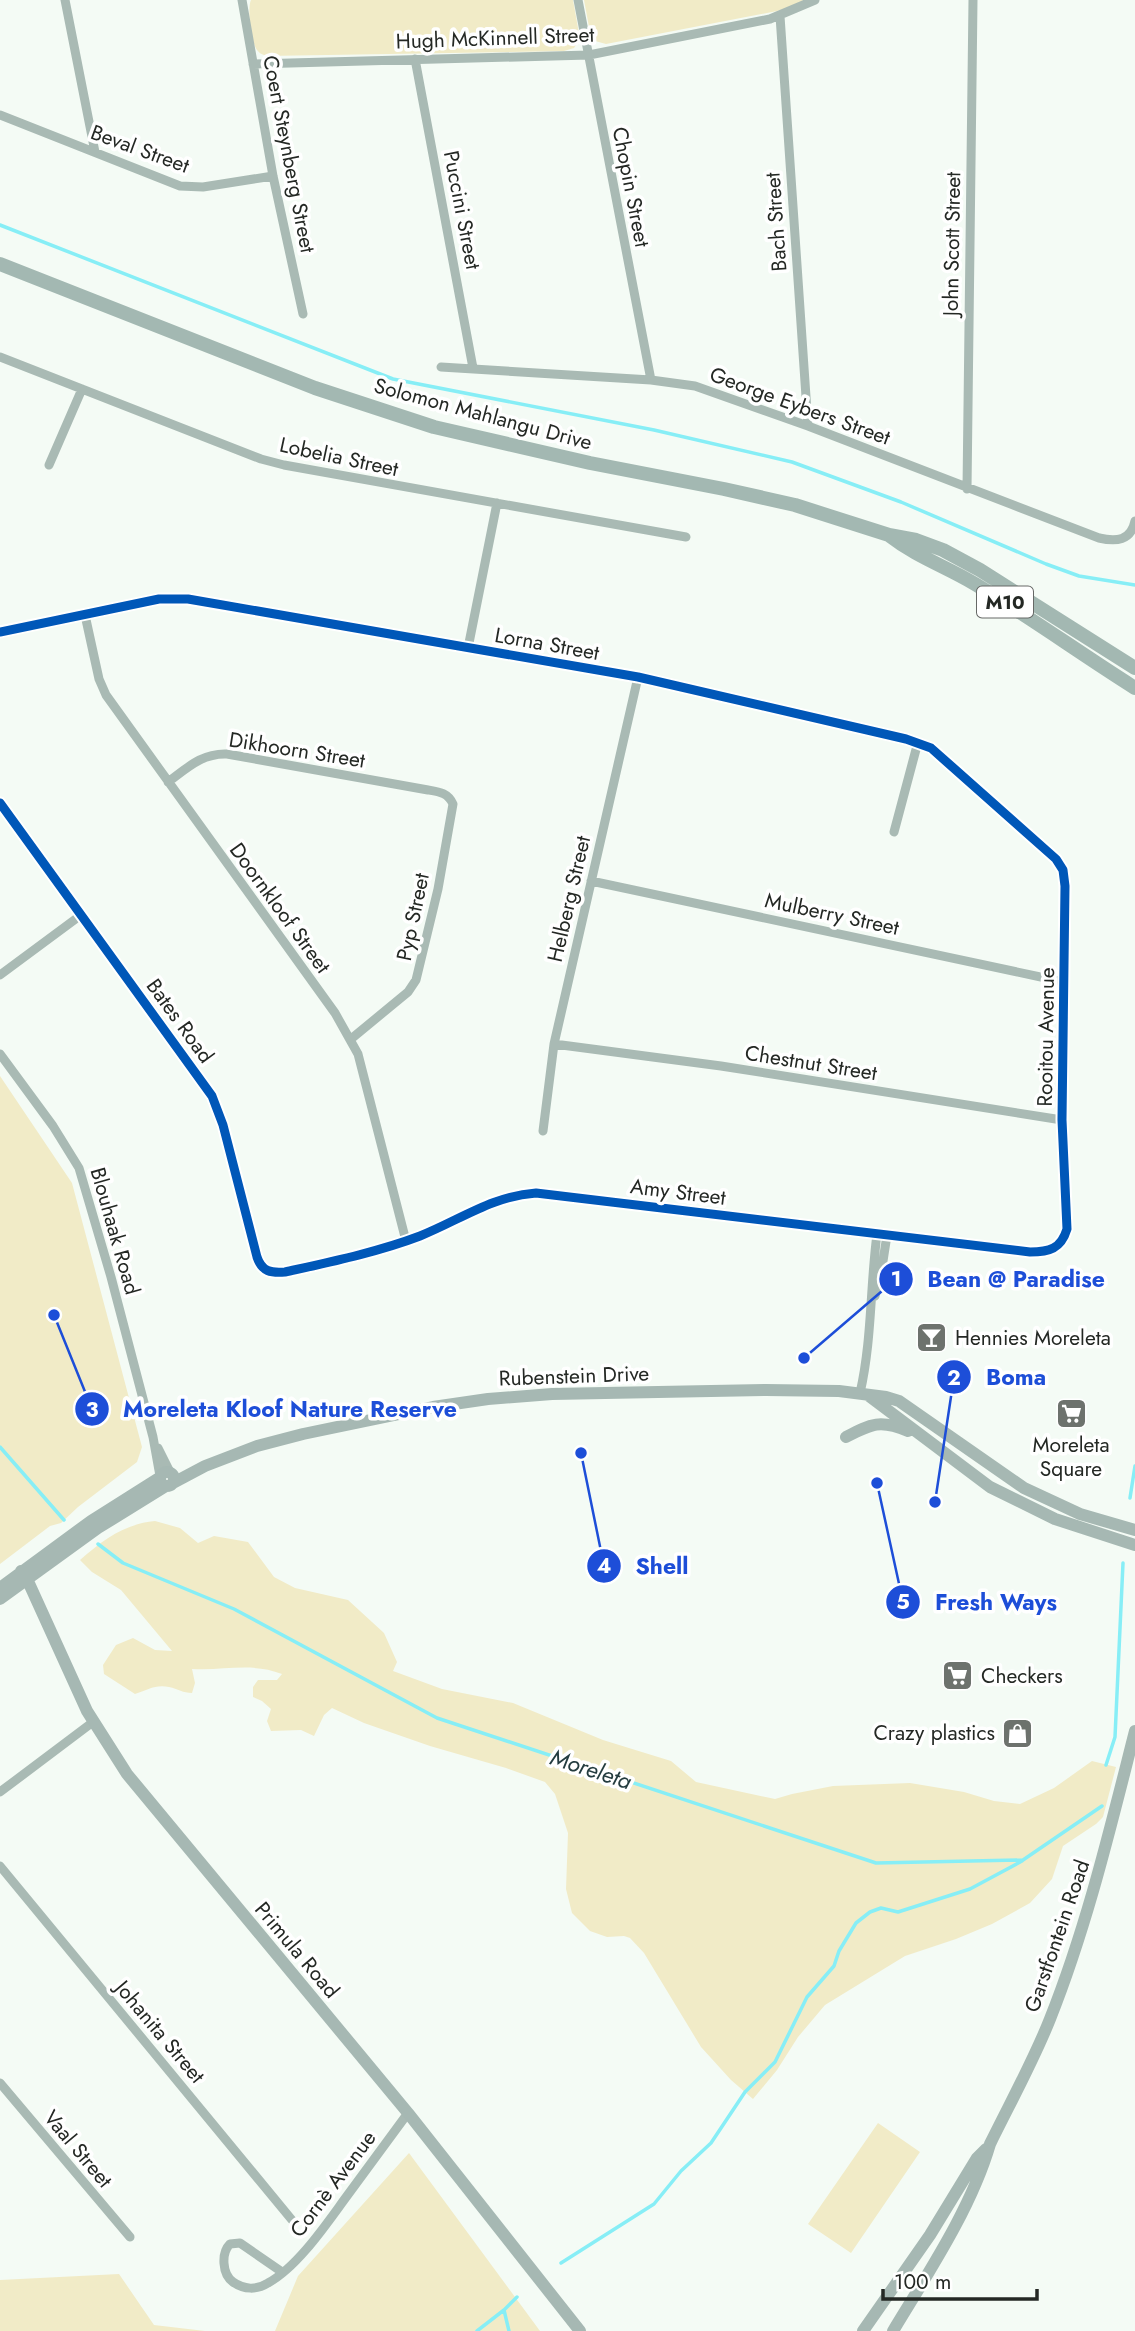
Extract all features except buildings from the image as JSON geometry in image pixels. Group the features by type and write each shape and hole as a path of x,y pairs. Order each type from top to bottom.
{"main road":[{"name":"Solomon Mahlangu Drive","path":"0,264 315,388 434,427 590,463 796,505 889,535 916,540 943,550 1132,664"},
{"name":"Solomon Mahlangu Drive","path":"889,535 910,551 972,582 1016,609 1135,688"}],"street":[{"path":"65,0 95,152"},
{"name":"Coert Steynberg Street","path":"242,0 273,176 303,314"},
{"name":"Chopin Street","path":"578,0 651,380"},
{"name":"Hugh McKinnell Street","path":"253,64 589,55 780,16 815,0"},
{"name":"John Scott Street","path":"967,489 972,0"},
{"name":"Bach Street","path":"780,16 808,426"},
{"name":"Puccini Street","path":"415,59 473,368"},
{"name":"Beval Street","path":"0,115 169,182 189,187 273,176"},
{"name":"Lobelia Street","path":"0,357 284,466 686,537"},
{"name":"George Eybers Street","path":"441,367 651,380 704,388 1098,538 1116,540 1127,537 1135,521"},
{"path":"48,466 82,390"},
{"path":"468,648 497,503"},
{"name":"Lorna Street","path":"0,632 159,599 188,599 638,677 918,742 941,756 1047,852"},
{"name":"Doornkloof Street","path":"85,615 99,679 106,695 335,1013 351,1040 358,1054 406,1241"},
{"name":"Helberg Street","path":"542,1131 554,1044 638,677"},
{"path":"894,832 918,742"},
{"name":"Dikhoorn Street","path":"168,782 195,762 213,754 227,754 428,790"},
{"name":"Pyp Street","path":"351,1040 408,992 416,980 438,889 453,804 447,794 428,790"},
{"name":"Bates Road","path":"0,803 212,1096 223,1125 260,1264 273,1273 285,1272"},
{"name":"Rooitou Avenue","path":"1047,852 1058,862 1064,876 1062,1120 1067,1229"},
{"name":"Mulberry Street","path":"591,881 1064,982"},
{"path":"0,975 81,915"},
{"name":"Chestnut Street","path":"554,1044 721,1066 1062,1120"},
{"name":"Blouhaak Road","path":"0,1054 79,1168 153,1437 167,1478"},
{"name":"Amy Street","path":"285,1272 406,1241 498,1200 536,1193 1044,1252 1057,1247 1067,1229"},
{"path":"882,1234 872,1272 873,1300 864,1395 1001,1493 1072,1525 1135,1545"},
{"name":"Rubenstein Drive","path":"0,1588 98,1528 167,1478 257,1446 411,1411 488,1399 552,1394 753,1390 886,1397 899,1401 1024,1488 1080,1514 1135,1530"},
{"path":"846,1437 871,1425 883,1423 922,1436"},
{"path":"1119,1526 1135,1523"},
{"name":"Rubenstein Drive","path":"0,1599 24,1575"},
{"name":"Primula Road","path":"24,1575 93,1722 115,1758 408,2113 580,2331"},
{"path":"0,1792 93,1722"},
{"name":"Garstfontein Road","path":"893,2331 962,2210 990,2144 1050,2021 1077,1946 1106,1851 1135,1731"},
{"name":"Johanita Street","path":"0,1866 292,2220"},
{"name":"Vaal Street","path":"0,2083 130,2237"},
{"name":"Cornè Avenue","path":"282,2272 240,2243 230,2244 226,2248 226,2273 228,2278 240,2286 261,2287 282,2272 317,2236 408,2113"},
{"name":"Garstfontein Road","path":"863,2331 930,2235 977,2158 990,2144"}],"shaded area":[{"path":"251,0 573,0 580,39 574,48 564,51 266,56 257,50 253,40"},
{"path":"584,0 804,0 777,11 606,44 595,41 590,32"},
{"path":"0,1076 72,1183 142,1447 137,1462 61,1523 50,1526 0,1564"},
{"path":"155,1521 180,1528 198,1543 214,1536 248,1542 274,1577 295,1588 348,1600 384,1633 397,1662 393,1671 442,1689 513,1703 603,1740 671,1761 696,1782 775,1799 833,1786 910,1783 1020,1804 1054,1788 1092,1761 1116,1767 1103,1817 1063,1846 1052,1879 1030,1903 992,1924 905,1956 825,2005 753,2099 731,2080 701,2047 644,1953 630,1938 607,1937 590,1931 572,1913 566,1889 568,1833 555,1794 545,1782 430,1746 364,1723 332,1708 324,1715 314,1736 301,1730 271,1731 267,1721 271,1709 253,1697 253,1687 258,1680 277,1680 282,1674 271,1670 192,1669 195,1683 192,1693 160,1686 135,1694 104,1674 103,1665 116,1645 133,1638 155,1650 172,1651 121,1590 92,1572 80,1560 114,1534"},
{"path":"878,2123 920,2152 851,2253 808,2224"},
{"path":"409,2153 540,2331 275,2331 298,2276"},
{"path":"119,2274 154,2325 205,2331 0,2331 0,2280"}],"waterway":[{"path":"0,225 393,379 654,430 792,462 901,502 1079,576 1135,585"},
{"name":"Moreleta","path":"0,1447 64,1520"},
{"path":"1130,1498 1135,1466"},
{"name":"Moreleta","path":"98,1544 123,1563 234,1609 437,1718 876,1863 1023,1860 1102,1806"},
{"path":"1106,1765 1115,1737 1123,1563"},
{"path":"561,2263 654,2204 681,2171 711,2143 745,2092 775,2062 807,1997 834,1966 839,1951 856,1923 870,1912 881,1908 898,1912 970,1889 1022,1861"},
{"path":"509,2331 504,2310 517,2297"},
{"path":"477,2331 504,2310"}],"cycle path":[{"path":"0,632 159,599 188,599 638,677 906,739 931,748 1056,859 1063,870 1062,1120 1067,1229 1058,1245 1043,1251 1030,1252 536,1193 491,1204 420,1236 388,1247 285,1272 268,1270 257,1257 223,1125 212,1096 0,803"}],"place":[{"name":"Moreleta Kloof Nature Reserve","path":"54,1315"},
{"name":"Hennies Moreleta","path":"932,1338"},
{"name":"Bean @ Paradise","path":"804,1358"},
{"name":"Moreleta Square","path":"1071,1413"},
{"name":"Shell","path":"581,1453"},
{"name":"Fresh Ways","path":"877,1483"},
{"name":"Boma","path":"935,1502"},
{"name":"Checkers","path":"958,1676"},
{"name":"Crazy plastics","path":"1018,1733"}]}
